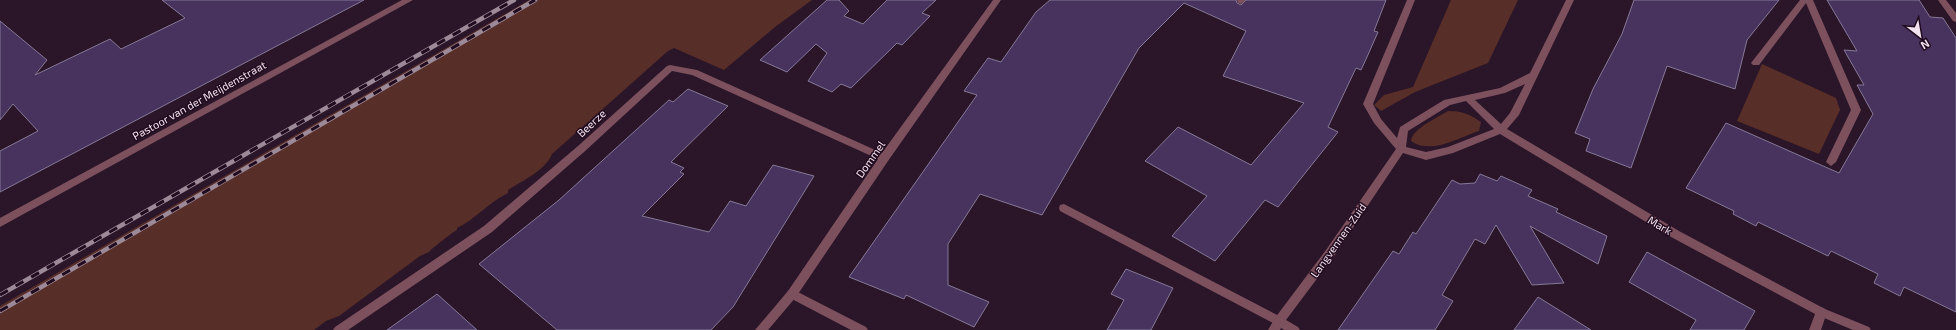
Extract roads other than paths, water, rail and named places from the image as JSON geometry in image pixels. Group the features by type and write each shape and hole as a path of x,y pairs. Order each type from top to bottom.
{"street":[{"name":"Pastoor van der Meijdenstraat","path":"0,223 409,0"},
{"name":"Dommel","path":"760,330 792,294 884,158 997,0"},
{"path":"1411,0 1368,104 1377,121 1401,149 1426,156 1450,150 1501,130 1514,115 1570,0"},
{"path":"1756,63 1804,0"},
{"path":"1809,0 1856,110 1831,162"},
{"path":"1942,0 1956,19"},
{"name":"Beerze","path":"339,330 488,229 581,149 670,68 694,72 884,158"},
{"name":"Langvennen-Zuid","path":"1276,325 1330,253 1401,149 1403,129 1447,102 1502,90 1534,75"},
{"name":"Mark","path":"1468,98 1501,130 1675,234 1821,312 1865,330"},
{"path":"1064,208 1276,325 1294,330"},
{"path":"792,294 862,330"},
{"path":"1815,330 1821,312"}],"railway":[{"path":"0,295 514,0"},
{"path":"0,311 535,0"}]}
